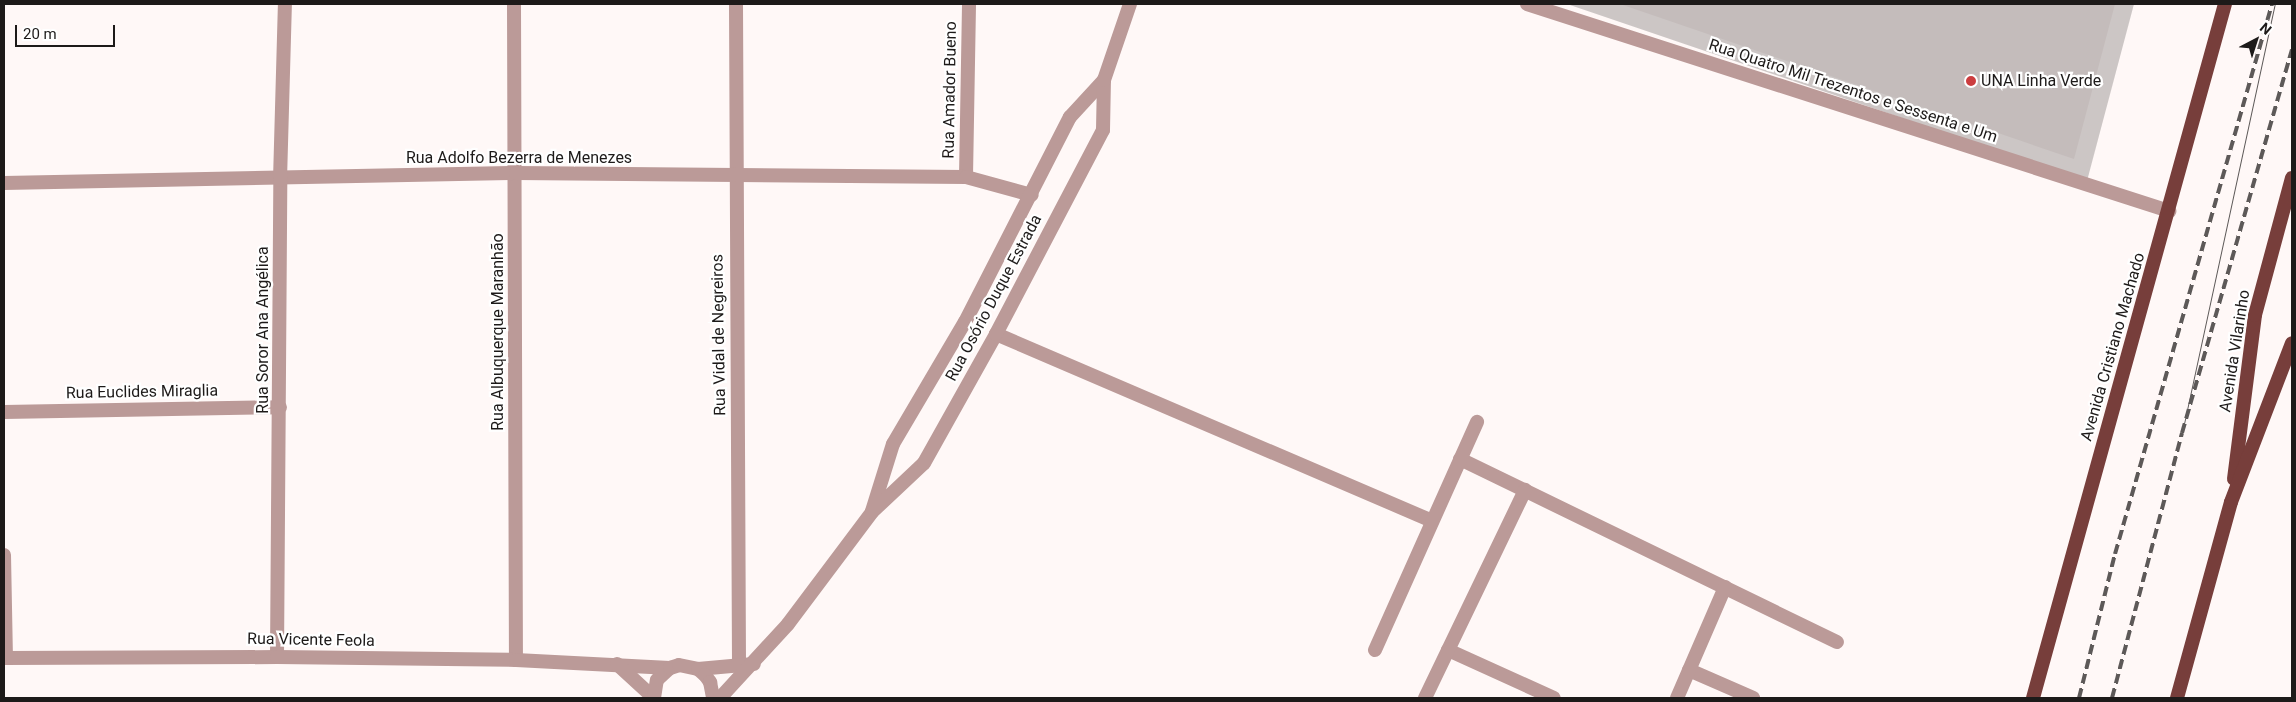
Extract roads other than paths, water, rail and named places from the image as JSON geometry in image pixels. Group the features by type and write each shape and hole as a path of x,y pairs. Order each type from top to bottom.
{"highway":[{"name":"Avenida Cristiano Machado","path":"2034,698 2225,4"},
{"name":"Avenida Vilarinho","path":"2231,502 2255,315 2292,178"},
{"path":"2177,698 2231,502 2292,342"}],"street":[{"name":"Rua Soror Ana Angélica","path":"277,657 280,180 285,4"},
{"name":"Rua Albuquerque Maranhão","path":"514,4 516,660"},
{"name":"Rua Vidal de Negreiros","path":"736,4 735,176 739,666"},
{"name":"Rua Amador Bueno","path":"966,178 969,4"},
{"name":"Rua Osório Duque Estrada","path":"720,698 754,664 788,624 872,512 924,462 996,334 1103,130 1104,80 1130,4"},
{"name":"Rua Quatro Mil Trezentos e Sessenta e Um","path":"1527,4 2169,211"},
{"name":"Rua Osório Duque Estrada","path":"872,512 893,444 965,322 1032,195 1070,117 1104,80"},
{"name":"Rua Adolfo Bezerra de Menezes","path":"4,183 280,180 516,173 966,178 1032,195"},
{"path":"996,334 1432,521"},
{"name":"Rua Euclides Miraglia","path":"4,412 280,407"},
{"path":"1375,650 1477,422"},
{"path":"1460,459 1837,642"},
{"path":"1425,698 1525,490"},
{"path":"4,555 5,658"},
{"path":"1677,698 1725,587"},
{"path":"1448,650 1554,698"},
{"name":"Rua Vicente Feola","path":"5,658 277,657 516,660 670,668 679,665 698,669"},
{"path":"617,664 654,698"},
{"path":"698,669 754,664"},
{"path":"654,698 657,680 670,668"},
{"path":"698,669 710,682 713,698"},
{"path":"1689,670 1753,698"}],"tram line":[{"path":"2182,433 2275,4"}],"railway":[{"path":"2079,698 2115,554 2272,4"},
{"path":"2112,698 2182,433 2292,49"}],"place":[{"name":"UNA Linha Verde","path":"1971,81"}]}
